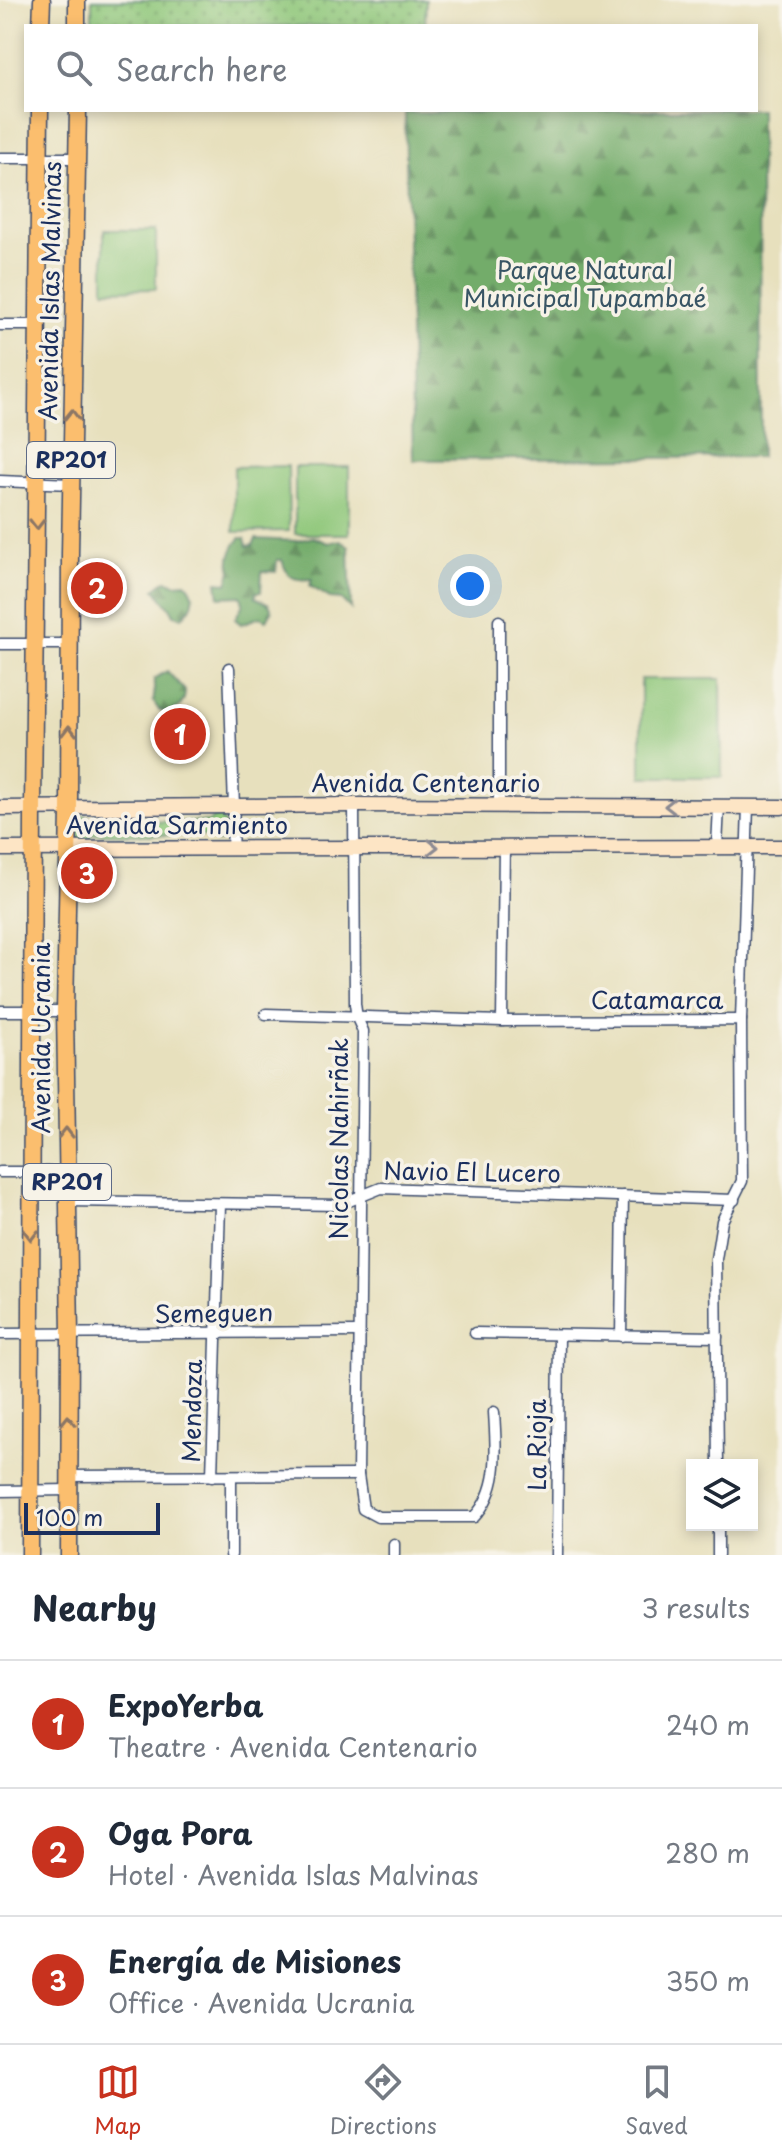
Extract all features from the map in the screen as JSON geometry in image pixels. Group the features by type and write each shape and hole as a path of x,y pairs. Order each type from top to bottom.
{"main road":[{"path":"41,24 42,0"},
{"path":"77,0 77,24"},
{"name":"Avenida Islas Malvinas","path":"33,808 40,112"},
{"name":"Avenida Islas Malvinas","path":"69,809 78,112"},
{"name":"Avenida Centenario","path":"69,809 354,805 782,807"},
{"name":"Avenida Sarmiento","path":"0,808 69,809"},
{"name":"Avenida Ucrania","path":"30,1555 33,808"},
{"name":"Avenida Ucrania","path":"69,809 65,1011 70,1335 69,1555"},
{"path":"355,848 782,847"},
{"name":"Avenida Sarmiento","path":"0,849 355,848"}],"street":[{"path":"0,158 78,158"},
{"path":"0,325 39,325"},
{"path":"0,481 71,484"},
{"path":"499,621 499,806"},
{"path":"0,644 70,644"},
{"path":"229,668 234,807 232,849"},
{"name":"Nicolas Nahirñak","path":"354,805 357,1018 363,1031 358,1332 358,1475 363,1509 378,1517 474,1517 486,1505 496,1464 494,1412"},
{"path":"717,847 719,806"},
{"path":"741,1020 748,806"},
{"path":"502,1021 504,847"},
{"path":"0,1011 65,1011"},
{"name":"Catamarca","path":"266,1014 502,1021 741,1020 742,1181 722,1221 716,1259 718,1459"},
{"path":"0,1172 66,1172"},
{"name":"Navio El Lucero","path":"68,1201 339,1205 381,1188 734,1200"},
{"path":"621,1336 623,1196"},
{"name":"Mendoza","path":"212,1476 220,1204"},
{"name":"Semeguen","path":"0,1334 358,1332"},
{"path":"475,1333 717,1337"},
{"name":"La Rioja","path":"557,1555 559,1335"},
{"path":"0,1491 30,1491 68,1483 212,1476 358,1475"},
{"name":"Mendoza","path":"231,1476 231,1555"},
{"path":"718,1531 718,1555"}],"green space":[{"path":"92,0 426,0 425,24 92,24"},
{"name":"Parque Natural Municipal Tupambaé","path":"758,109 761,457 413,460 405,113 758,112"},
{"path":"104,230 156,230 156,289 104,290"},
{"path":"288,466 289,531 234,532 234,467"},
{"path":"295,467 349,467 349,534 295,534"},
{"path":"313,537 328,543 340,540 349,547 351,609 341,599 330,598 310,586 312,579 292,577 282,560 277,560 276,572 262,571 261,592 257,592 255,597 269,604 272,611 267,620 260,617 241,624 235,619 243,604 241,596 219,597 217,582 227,583 231,554 240,538 245,538 247,546 253,545 256,539 297,541"},
{"path":"166,580 175,584 186,583 192,592 192,605 182,617 174,615 155,589"},
{"path":"167,671 185,691 180,706 167,714 159,710 153,701 154,679"},
{"path":"641,679 721,679 722,777 641,777"},
{"path":"83,815 94,821 209,822 213,817 221,816 226,829 221,841 216,842 209,836 93,834 87,841 81,841 77,837 78,819"}],"place":[{"name":"Oga Pora","path":"97,588"},
{"name":"ExpoYerba","path":"180,734"},
{"name":"Energía de Misiones","path":"87,873"}]}
